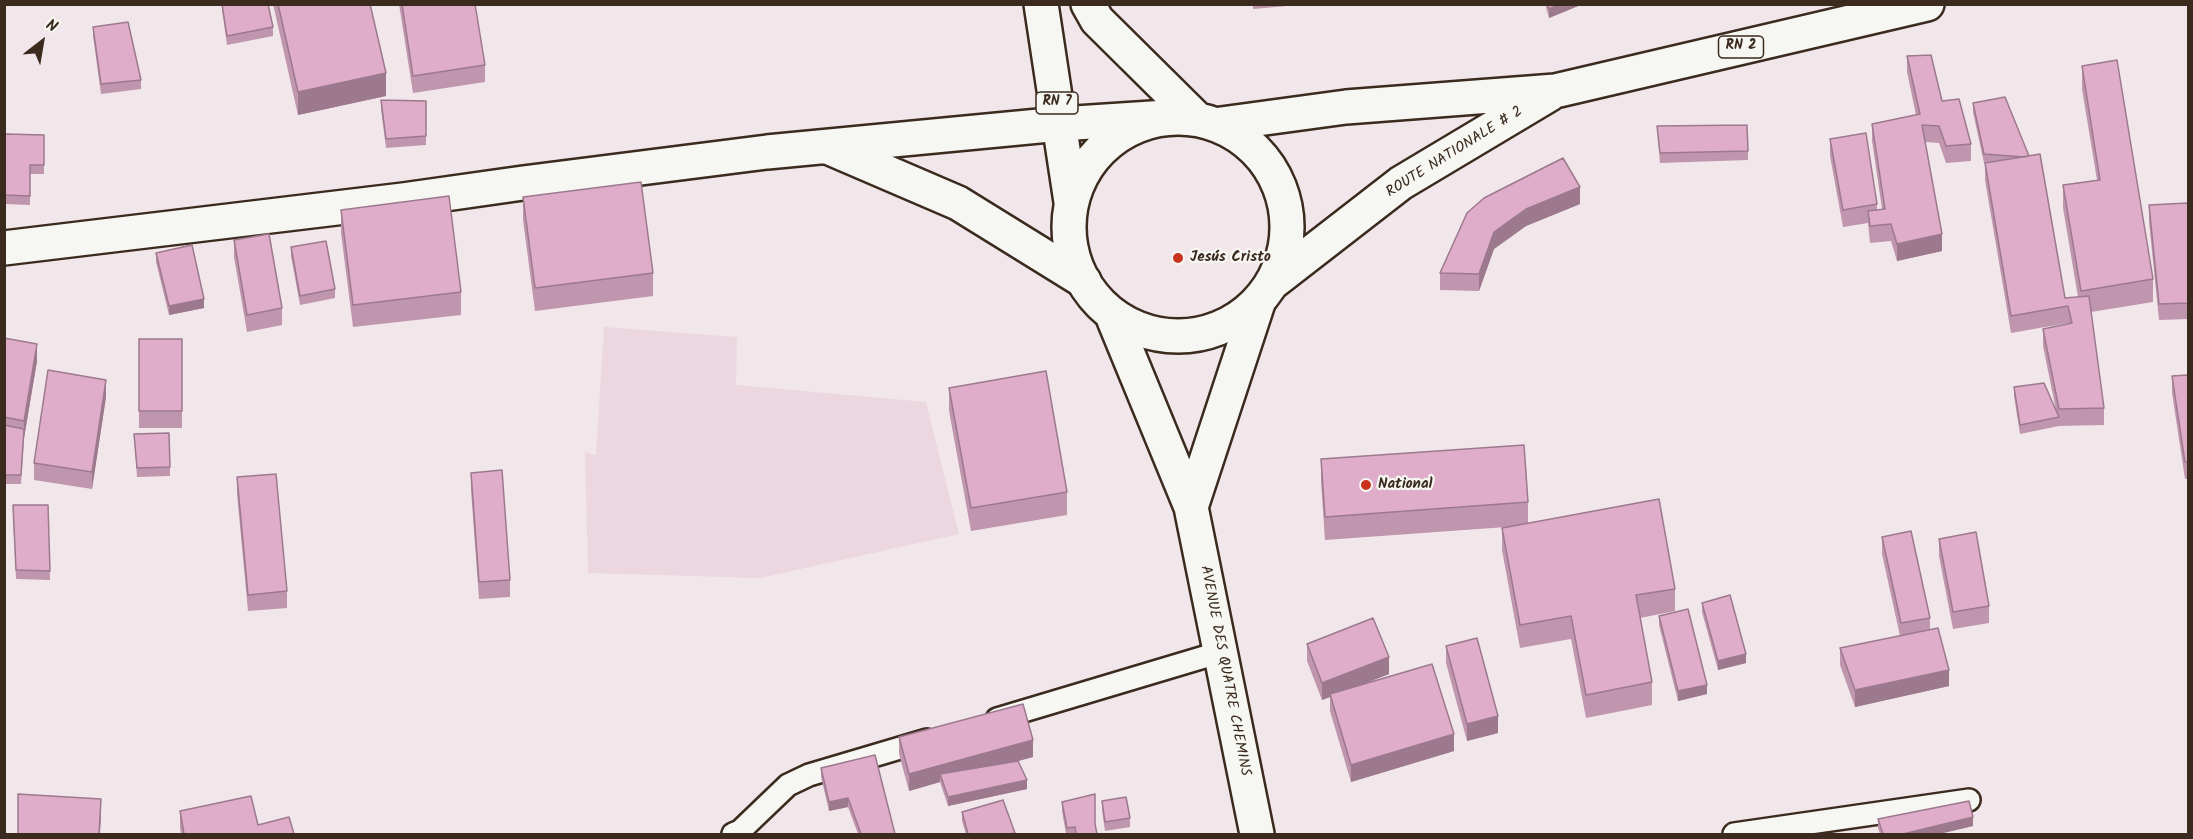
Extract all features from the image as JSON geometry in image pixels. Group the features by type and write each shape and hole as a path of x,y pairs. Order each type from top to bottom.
{"main road":[{"name":"RN 7","path":"1041,4 1071,202"},
{"name":"AVENUE DES QUATRE CHEMINS","path":"1088,4 1097,20 1195,120 1238,133 1252,146 1277,182 1285,207 1287,234 1283,260 1265,293 1191,507"},
{"name":"ROUTE NATIONALE # 2","path":"1195,120 1346,106 1555,91 1873,10 1927,4"},
{"name":"ROUTE NATIONALE # 2","path":"1114,320 1142,332 1170,336 1194,335 1232,322 1401,183 1555,91"},
{"path":"4,248 403,200 767,152 828,148 1060,124 1195,120"},
{"path":"1114,320 1098,303 1083,281 1070,243 1071,202 1079,181 1091,161 1125,133 1195,120"},
{"path":"828,148 958,203 1083,281"},
{"name":"AVENUE DES QUATRE CHEMINS","path":"1114,320 1191,507 1257,834"}],"lane":[{"path":"981,724 1221,652"},
{"path":"733,834 740,831 788,785 810,775 947,734"},
{"path":"1734,834 1969,800"}],"shaded area":[{"path":"604,327 737,337 736,385 926,402 959,534 760,578 588,573 585,452 596,455"}],"building":[{"path":"222,4 268,4 273,27 227,36"},
{"path":"278,4 370,4 386,73 298,92"},
{"path":"402,4 475,4 485,65 413,76"},
{"path":"1548,4 1560,4 1549,9"},
{"path":"128,22 141,80 101,84 93,27"},
{"path":"1931,55 1942,101 1959,99 1971,144 1946,146 1939,126 1922,125 1942,234 1897,244 1891,224 1870,226 1868,211 1885,209 1872,124 1920,114 1907,56"},
{"path":"2117,60 2153,279 2081,291 2063,185 2100,180 2082,66"},
{"path":"2005,97 2029,156 1984,154 1973,103"},
{"path":"381,100 426,101 426,136 386,139"},
{"path":"1747,125 1748,151 1660,153 1657,126"},
{"path":"1866,133 1877,204 1843,210 1830,139"},
{"path":"5,134 44,135 44,165 30,165 30,196 4,195"},
{"path":"2040,154 2065,298 2089,296 2104,408 2059,409 2043,329 2072,323 2068,306 2011,316 1985,163"},
{"path":"1563,158 1580,187 1526,209 1494,232 1479,274 1440,273 1467,213 1484,198"},
{"path":"641,182 653,273 535,288 523,197"},
{"path":"449,196 461,292 353,305 341,210"},
{"path":"2188,203 2188,303 2159,304 2149,205"},
{"path":"269,234 282,308 247,315 234,240"},
{"path":"326,241 335,289 300,296 291,247"},
{"path":"192,245 204,299 169,306 156,253"},
{"path":"4,338 37,344 24,421 4,417"},
{"path":"139,339 182,339 182,411 139,411"},
{"path":"48,370 106,380 92,472 34,463"},
{"path":"1046,371 1067,492 971,508 949,388"},
{"path":"2188,375 2188,462 2185,462 2172,376"},
{"path":"2044,383 2059,417 2020,425 2014,387"},
{"path":"4,425 24,429 21,475 4,475"},
{"path":"169,433 170,467 137,468 134,434"},
{"path":"1524,445 1528,502 1325,517 1321,459"},
{"path":"502,470 510,580 479,582 471,473"},
{"path":"276,474 287,591 248,595 237,477"},
{"path":"1659,499 1675,589 1636,595 1652,682 1586,695 1571,616 1520,625 1502,528"},
{"path":"13,505 48,505 50,571 16,570"},
{"path":"1911,531 1930,618 1901,623 1882,537"},
{"path":"1976,532 1989,606 1953,612 1939,539"},
{"path":"1730,595 1746,654 1718,661 1702,603"},
{"path":"1688,609 1707,685 1678,691 1659,616"},
{"path":"1373,618 1389,657 1322,683 1307,644"},
{"path":"1938,628 1949,670 1855,690 1840,648"},
{"path":"1477,638 1498,716 1467,724 1446,646"},
{"path":"1432,664 1454,734 1351,765 1330,694"},
{"path":"1023,704 1033,740 909,774 899,737"},
{"path":"875,755 895,834 861,834 848,798 829,802 821,768"},
{"path":"1018,761 1027,780 948,797 940,774"},
{"path":"18,794 101,799 99,834 18,834"},
{"path":"1095,794 1097,834 1076,834 1075,827 1067,828 1062,802"},
{"path":"251,796 258,825 289,817 294,834 184,834 180,811"},
{"path":"1126,797 1130,818 1105,822 1102,801"},
{"path":"1003,800 1015,833 968,834 962,812"},
{"path":"1969,801 1973,817 1903,834 1883,834 1878,819"}],"place":[{"name":"Jesús Cristo","path":"1178,258"},
{"name":"National","path":"1366,485"}]}
